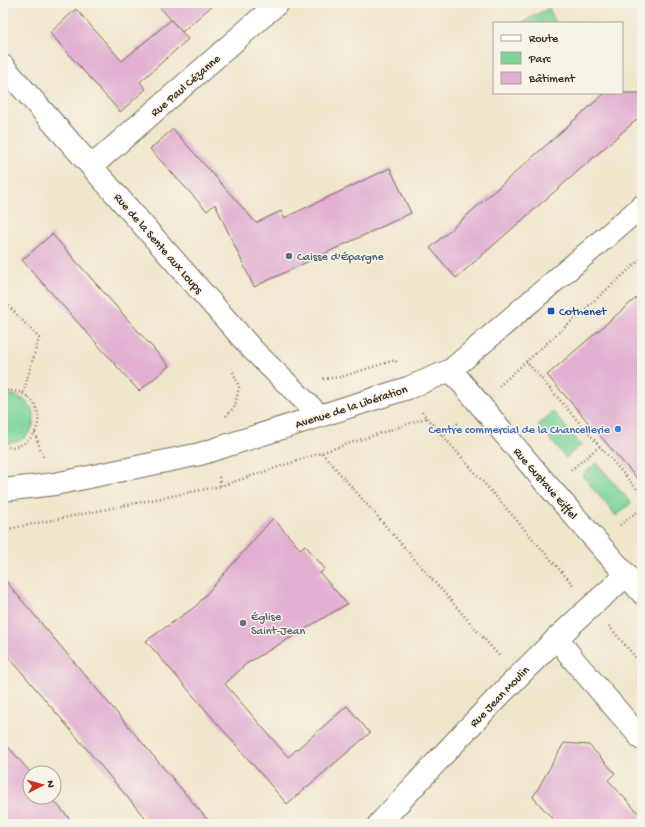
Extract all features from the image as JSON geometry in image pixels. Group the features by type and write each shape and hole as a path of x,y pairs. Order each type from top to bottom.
{"street":[{"name":"Rue Paul Cézanne","path":"92,166 278,3"},
{"name":"Rue de la Sente aux Loups","path":"3,66 252,349 320,416"},
{"name":"Avenue de la Libération","path":"3,490 55,484 200,454 408,388 451,370 642,206"},
{"name":"Rue Gustave Eiffel","path":"451,370 549,488 642,593"},
{"name":"Rue Jean Moulin","path":"379,824 517,677 557,637 626,576"},
{"path":"557,637 572,658 642,739"}],"path":[{"path":"442,437 642,258"},
{"path":"3,300 38,338 23,393"},
{"path":"317,378 323,379 341,377 395,360 408,388 426,418 642,666"},
{"path":"526,361 642,495"},
{"path":"3,391 13,390 23,393 30,398 36,406 39,415 35,433 29,440 13,448 3,447"},
{"path":"549,488 600,446"},
{"path":"321,453 517,677"},
{"path":"3,530 221,486"}],"green space":[{"path":"549,8 556,22 523,22"},
{"path":"13,395 23,400 30,407 34,415 34,423 24,438 16,442 4,443 3,396"},
{"path":"553,412 581,445 566,458 538,425"},
{"path":"597,463 631,503 616,516 582,475"}],"building":[{"path":"156,3 215,3 182,32"},
{"path":"76,9 122,61 171,20 188,39 140,82 146,89 120,112 50,33"},
{"path":"642,93 642,115 456,278 430,248 604,94"},
{"path":"173,129 256,223 281,211 284,218 390,168 411,213 254,287 215,204 207,211 150,149"},
{"path":"52,234 169,366 139,391 22,260"},
{"name":"Centre commercial de la Chancellerie","path":"642,293 642,484 547,375"},
{"name":"Église Saint-Jean","path":"273,518 300,549 305,545 325,569 320,573 347,604 246,664 225,684 288,757 347,706 370,733 287,804 146,641 196,606"},
{"path":"3,578 211,824 150,824 3,650"},
{"path":"3,741 24,765 22,765 22,805 58,805 74,824 3,824"},
{"path":"564,743 589,745 615,773 608,780 642,817 642,824 557,824 533,797"}],"place":[{"name":"Caisse d'Épargne","path":"289,256"},
{"name":"Cothenet","path":"551,311"},
{"name":"Centre commercial de la Chancellerie","path":"618,429"},
{"name":"Église Saint-Jean","path":"243,623"}]}
